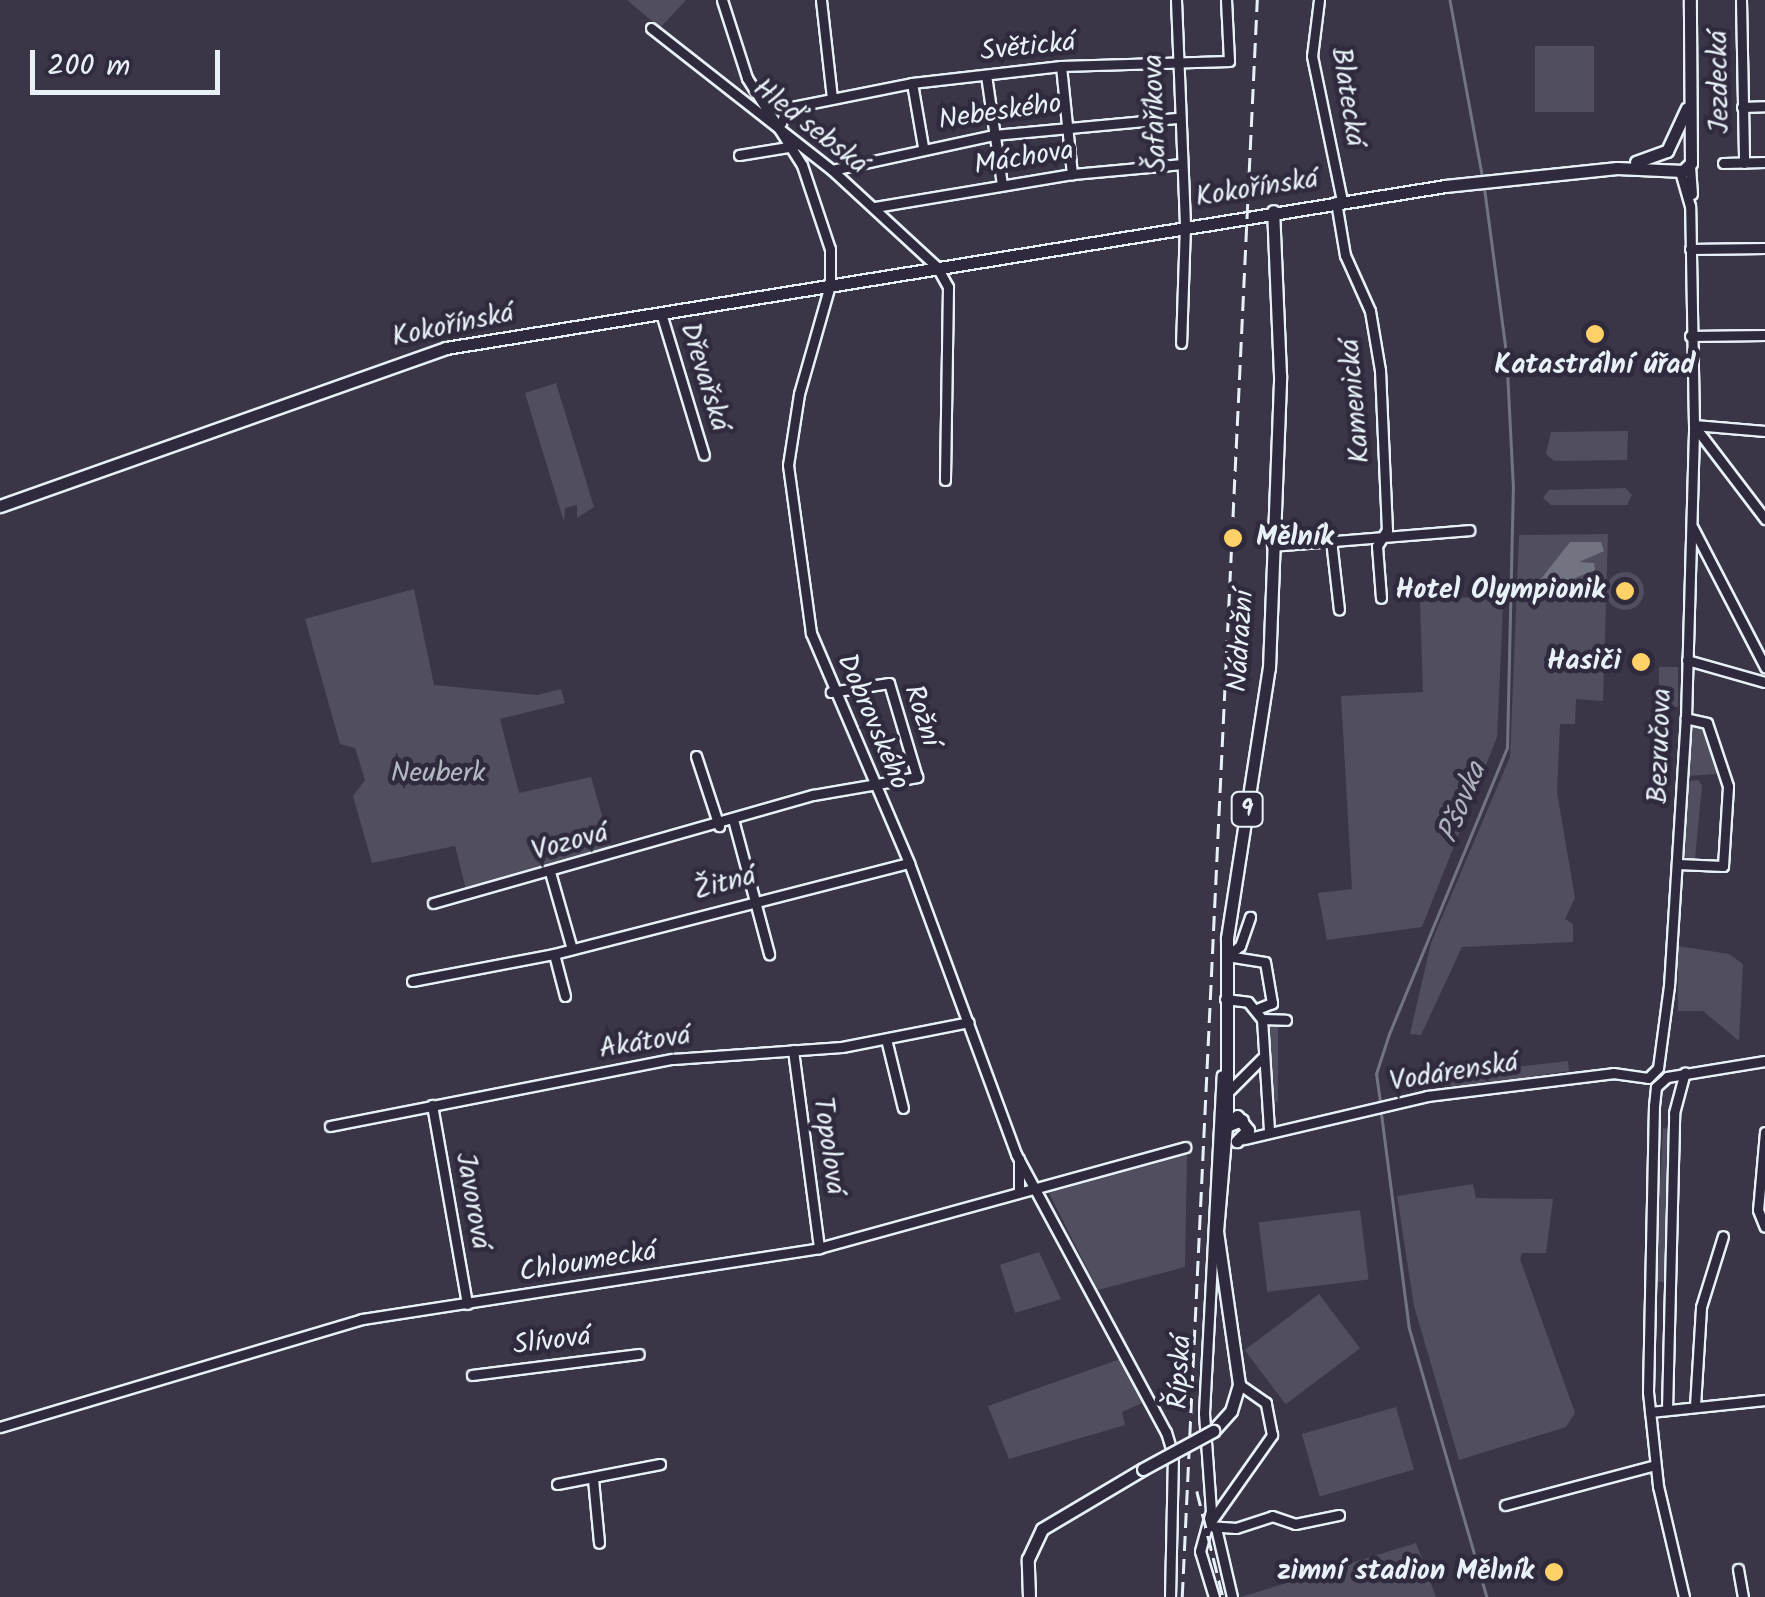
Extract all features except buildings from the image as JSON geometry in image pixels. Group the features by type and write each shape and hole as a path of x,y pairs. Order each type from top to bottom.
{"main road":[{"path":"1684,166 1690,99 1690,0"},
{"path":"1616,168 1667,151 1690,99"},
{"path":"1684,166 1675,155 1689,120"},
{"name":"Kokořínská","path":"1648,167 1675,155"},
{"name":"Kokořínská","path":"0,506 424,353 1273,211 1480,181 1684,166"},
{"name":"Nádražní","path":"1230,1137 1222,1073 1227,956 1269,668 1280,375 1273,211"},
{"name":"Nádražní","path":"1226,1095 1243,1121"},
{"path":"1230,1137 1243,1121"},
{"name":"9","path":"1230,1137 1243,1121"},
{"name":"Řípská","path":"1230,1137 1222,1176 1218,1244 1239,1384"},
{"path":"1030,1595 1028,1559 1042,1529 1212,1432 1231,1411 1239,1384"}],"street":[{"path":"722,0 748,78 794,146 822,214 830,285"},
{"path":"821,0 832,98"},
{"name":"Šafaříkova","path":"1176,0 1185,225 1182,343"},
{"name":"Světická","path":"784,130 784,109 912,83 1061,66 1229,61 1226,0"},
{"name":"Blatecká","path":"1319,0 1312,56 1342,202"},
{"name":"Jezdecká","path":"1741,0 1744,163"},
{"name":"Hleďsebská","path":"650,28 784,130 875,207 937,267"},
{"path":"1061,66 1072,174"},
{"path":"986,75 1002,185"},
{"path":"912,83 923,148"},
{"path":"1742,108 1765,106"},
{"name":"Nebeského","path":"832,170 994,135 1066,125 1179,118"},
{"path":"738,156 794,146"},
{"path":"1724,163 1765,162"},
{"name":"Máchova","path":"875,207 1072,174 1181,164"},
{"name":"Bezručova","path":"1658,1068 1678,864 1686,718 1694,424 1690,206 1684,166"},
{"name":"Kamenická","path":"1342,202 1345,255 1370,310 1380,370 1387,530 1382,538 1381,598"},
{"path":"1690,249 1765,248"},
{"path":"937,267 948,287 945,480"},
{"name":"Dobrovského","path":"830,285 799,394 788,465 811,633 831,692 909,863 1019,1159 1038,1186 1171,1445 1170,1597"},
{"name":"Dřevařská","path":"661,313 704,455"},
{"path":"1690,336 1765,335"},
{"path":"1694,424 1765,431"},
{"path":"1694,424 1765,519"},
{"path":"1691,526 1765,667"},
{"path":"1272,546 1469,530"},
{"path":"1331,540 1339,610"},
{"path":"1687,660 1765,682"},
{"name":"Rožní","path":"831,692 884,681 891,686 917,777 875,786"},
{"path":"1678,864 1723,866 1728,786 1707,723 1686,718"},
{"path":"696,756 719,826"},
{"name":"Vozová","path":"433,904 734,822 814,796 875,786"},
{"path":"734,822 769,954"},
{"name":"Žitná","path":"412,982 572,950 909,863"},
{"path":"550,872 572,950"},
{"path":"1227,956 1240,946 1250,917"},
{"path":"554,954 565,996"},
{"path":"1225,999 1257,1009 1272,1003 1265,962 1227,956"},
{"path":"1257,1009 1262,1020 1269,1130"},
{"path":"1262,1020 1286,1020"},
{"name":"Akátová","path":"330,1126 673,1059 886,1039 969,1022"},
{"path":"886,1039 904,1108"},
{"name":"Topolová","path":"793,1050 819,1248"},
{"path":"1226,1095 1262,1058"},
{"path":"1684,1597 1655,1465 1650,1412 1649,1284 1656,1087 1666,1077 1685,1072 1765,1062"},
{"path":"1656,1087 1648,1078 1658,1068 1666,1077"},
{"path":"1668,1410 1674,1113 1685,1072"},
{"name":"Nádražní","path":"1222,1073 1230,1137"},
{"name":"Vodárenská","path":"1230,1137 1386,1106 1600,1074 1648,1078"},
{"name":"Javorová","path":"432,1105 467,1304"},
{"name":"Vodárenská","path":"1243,1121 1269,1130"},
{"path":"1765,1132 1758,1210 1765,1227"},
{"name":"Řípská","path":"1214,1597 1200,1558 1212,1527 1204,1413 1210,1282 1230,1137"},
{"name":"Chloumecká","path":"0,1427 362,1320 819,1248 1185,1146"},
{"name":"Dobrovského","path":"1019,1159 1019,1191"},
{"path":"1695,1406 1700,1307 1723,1236"},
{"path":"1210,1282 1218,1244"},
{"path":"1649,1284 1672,1285"},
{"name":"Slívová","path":"472,1374 639,1354"},
{"path":"1232,1597 1212,1527 1272,1435 1266,1403 1239,1384"},
{"path":"1650,1412 1765,1400"},
{"path":"557,1484 660,1464"},
{"path":"1504,1505 1655,1465"},
{"path":"593,1479 599,1544"},
{"path":"1212,1527 1272,1516 1295,1524 1339,1516"},
{"path":"1738,1569 1743,1597"}],"green space":[{"path":"627,0 686,0 660,28"},
{"path":"1535,46 1594,46 1594,112 1535,112"},
{"path":"556,383 594,507 577,518 577,505 565,508 564,522 525,393"},
{"path":"1628,431 1627,460 1554,461 1546,454 1551,432"},
{"path":"1625,488 1632,495 1627,505 1551,505 1543,498 1549,490"},
{"path":"1608,534 1603,701 1576,699 1575,724 1560,724 1557,792 1575,898 1565,919 1573,924 1573,942 1462,947 1421,1035 1410,1034 1431,943 1510,757 1519,535"},
{"name":"Hotel Olympionik","path":"1625,572 1638,578 1644,591 1638,604 1625,610 1612,604 1606,591 1612,578"},
{"name":"Neuberk","path":"414,589 434,685 537,695 561,689 565,703 500,719 519,793 591,777 612,850 466,890 455,846 372,863 353,796 365,780 355,748 340,744 305,619"},
{"path":"1490,595 1503,607 1497,737 1422,927 1327,940 1318,893 1352,889 1341,696 1423,692 1420,602"},
{"path":"1659,667 1678,667 1678,707 1659,707"},
{"path":"1690,723 1702,724 1718,774 1687,776"},
{"path":"1698,780 1702,785 1695,859 1685,857 1687,781"},
{"path":"1678,946 1729,954 1743,964 1739,1041 1703,1011 1678,1011"},
{"path":"1266,1021 1278,1021 1278,1102 1271,1100"},
{"path":"1568,1061 1569,1071 1489,1083 1488,1070"},
{"path":"1485,1062 1486,1085 1432,1086 1436,1064"},
{"path":"1663,1128 1668,1129 1667,1283 1655,1281"},
{"path":"1187,1154 1185,1267 1098,1290 1047,1189"},
{"path":"1473,1184 1476,1198 1553,1199 1546,1253 1522,1253 1520,1259 1575,1413 1566,1427 1459,1460 1414,1306 1397,1196"},
{"path":"1360,1210 1369,1279 1267,1292 1259,1222"},
{"path":"1039,1252 1061,1299 1015,1313 1000,1265"},
{"path":"1319,1294 1360,1348 1286,1404 1245,1350"},
{"path":"1123,1358 1144,1402 1122,1412 1125,1425 1009,1459 988,1406"},
{"path":"1396,1407 1414,1469 1320,1496 1302,1434"},
{"path":"1416,1543 1436,1597 1241,1597"}],"water":[{"path":"1570,542 1601,542 1604,551 1579,562 1594,563 1595,570 1526,598"}],"waterway":[{"name":"Pšovka","path":"1450,0 1483,180"},
{"name":"Pšovka","path":"1380,1102 1376,1074 1389,1034 1507,747 1513,489 1506,353 1484,188"},
{"name":"Pšovka","path":"1381,1110 1409,1327 1487,1597"}],"railway":[{"path":"1182,1597 1257,0"},
{"path":"1197,1491 1223,1597"}],"place":[{"name":"Katastrální úřad","path":"1595,334"},
{"name":"Mělník","path":"1233,538"},
{"name":"Hotel Olympionik","path":"1625,591"},
{"name":"Hasiči","path":"1641,662"},
{"name":"zimní stadion Mělník","path":"1554,1572"}]}
